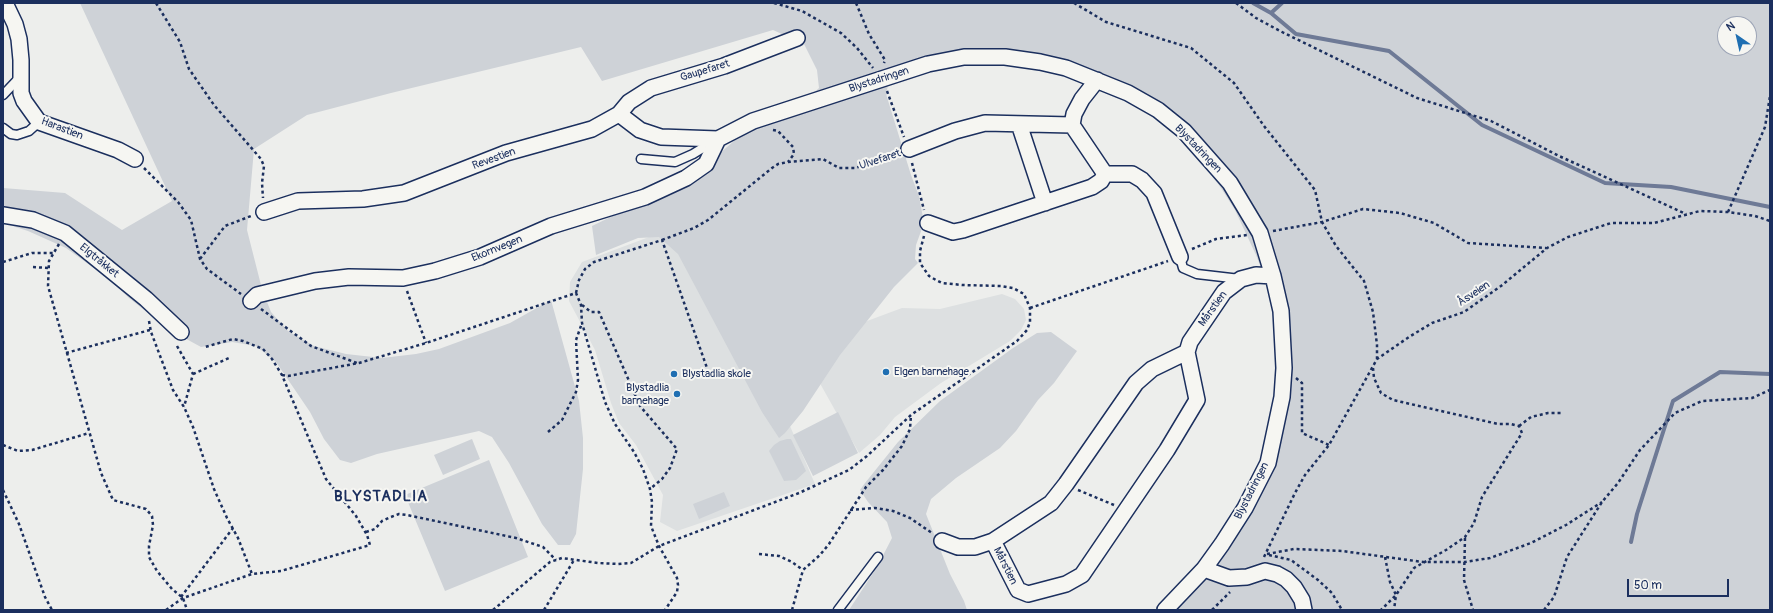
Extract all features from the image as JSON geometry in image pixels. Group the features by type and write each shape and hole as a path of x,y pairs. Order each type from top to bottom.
{"street":[{"name":"Harastien","path":"5,3 16,24 19,39 21,93 24,101 39,122 118,150 135,159"},
{"name":"Gaupefaret","path":"619,114 629,102 651,88 724,66 797,38"},
{"name":"Blystadringen","path":"718,139 753,121 860,91 881,80 928,64 964,57 1005,57 1040,62 1066,68 1128,93 1158,110 1184,131 1230,183 1260,233 1273,276 1281,311 1284,368 1282,398 1268,463 1245,508 1204,569 1165,610"},
{"path":"1097,80 1082,99 1074,114 1072,124 1105,174"},
{"name":"Revestien","path":"264,212 298,201 363,198 404,193 506,153 592,130 619,114"},
{"path":"619,114 640,130 661,137 718,139"},
{"name":"Ulvefaret","path":"909,149 955,130 985,123 1072,124"},
{"path":"1019,124 1045,203"},
{"name":"Ekornvegen","path":"251,301 257,295 315,281 349,277 403,278 435,271 480,256 551,226 645,197 686,178 706,164 718,139"},
{"path":"928,223 953,232 963,230 1092,187 1101,181 1105,174"},
{"path":"1105,174 1132,174 1142,180 1154,193 1180,257"},
{"name":"Elgtråkket","path":"3,216 33,220 65,233 146,299 179,338"},
{"name":"Mårstien","path":"1187,352 1152,369 1136,383 1066,484 1051,503 993,541 1018,590 1028,594 1066,584 1082,575 1167,450 1197,400 1187,352 1190,342 1219,298 1240,279 1256,274 1273,276"},
{"path":"942,541 958,547 975,547 993,541"},
{"path":"1204,569 1229,578 1247,577 1265,572 1277,574 1286,579 1294,587 1302,600 1304,610"}],"lane":[{"path":"3,95 21,76"},
{"path":"3,128 11,134 17,135 29,131 39,122"},
{"path":"641,158 675,162 693,154 718,139"},
{"path":"1180,257 1183,268 1197,274 1240,279"},
{"path":"838,610 878,557"}],"path":[{"path":"156,3 180,42 189,69 214,105 261,159 264,166 262,183 264,212 225,226 200,259"},
{"path":"774,3 802,11 841,33 857,48 881,80"},
{"path":"856,3 868,34 885,60 881,80"},
{"path":"1074,3 1106,22 1191,48 1234,83 1264,126 1315,190 1322,222 1336,246 1364,281 1373,312 1377,360"},
{"path":"1236,3 1256,18 1280,31 1417,98 1491,121 1559,156 1687,214"},
{"path":"1728,212 1765,127 1770,96"},
{"path":"753,121 760,126 778,131 788,140 793,147 794,154 788,162"},
{"name":"Ulvefaret","path":"576,294 579,280 585,269 594,262 694,228 708,220 772,168 788,162 823,159 839,168 855,168 902,154 909,149"},
{"path":"135,159 178,202 191,220 200,259 207,269 311,346 358,363"},
{"path":"1030,308 1180,257 1195,248 1216,239 1322,222 1363,209 1400,213 1434,223 1468,243 1547,248"},
{"name":"Åsveien","path":"1267,554 1295,493 1305,475 1329,445 1377,360 1432,323 1464,312 1501,286 1547,248 1568,237 1611,223 1654,223 1700,211 1728,212 1755,216 1770,221"},
{"path":"493,610 550,562 562,558 598,563 631,563 659,546 799,493 849,470 867,456 911,415 1017,341 1027,330 1030,322 1030,308 1024,294 1012,288 942,283 929,276 920,263 920,251 928,223"},
{"path":"65,233 49,261 48,286 101,473 113,500 146,509 152,516 153,525 149,546 150,557 157,571 172,589 182,597 187,610"},
{"path":"662,240 707,368"},
{"path":"3,262 32,253 54,253"},
{"path":"33,267 48,268"},
{"path":"403,278 426,343"},
{"path":"282,375 288,376 358,363 426,343 576,294 581,305 582,323 604,402 615,424 634,452 643,469 650,489 652,502 651,526 659,546 672,568 678,585 673,599 665,610"},
{"path":"146,299 150,330 173,390 184,407 214,489 238,538 252,574"},
{"path":"581,305 591,312 599,312 640,406 677,449 670,468 662,479 650,489"},
{"path":"548,432 562,420 576,392 578,380 576,340 582,323"},
{"path":"66,353 150,330"},
{"path":"179,338 194,374 184,407"},
{"path":"182,597 252,574 281,572 370,545 366,532 356,516 326,479 282,375 272,359 263,349 253,344 233,339 204,347"},
{"path":"194,374 229,358"},
{"path":"1284,368 1302,383 1302,432 1329,445"},
{"path":"1373,368 1374,378 1381,392 1393,400 1498,424 1520,426"},
{"path":"1544,610 1554,598 1567,557 1602,502 1618,483 1640,450 1675,413 1702,401 1752,398 1770,390"},
{"path":"1520,426 1531,417 1561,413"},
{"path":"792,610 802,570 820,555 829,544 866,487 883,470 902,446 910,429 911,415"},
{"path":"1381,610 1396,595 1414,568 1446,550 1465,537 1474,523 1482,497 1522,433 1520,426"},
{"path":"3,445 18,451 32,450 89,433"},
{"path":"1066,484 1126,510"},
{"path":"3,490 18,524 45,597 52,610"},
{"path":"1267,554 1294,550 1342,552 1423,562 1465,562 1490,558 1531,543 1566,525 1602,502"},
{"path":"850,510 874,508 893,511 915,520 942,541"},
{"path":"366,532 375,529 382,521 391,517 399,514 407,515 516,538 543,547 556,560"},
{"path":"166,610 182,597 232,528"},
{"path":"1465,537 1464,580 1473,610"},
{"path":"759,554 779,556 792,562 802,570"},
{"path":"1267,554 1291,560 1332,593 1342,610"},
{"path":"1385,557 1390,582 1396,595 1394,610"},
{"path":"544,610 574,560"}],"shaded area":[{"path":"80,3 1770,3 1770,610 1155,610 1180,587 1231,525 1257,475 1279,403 1278,312 1256,255 1235,210 1221,188 1190,146 1164,124 1111,90 1000,51 890,77 886,94 919,196 924,223 916,245 915,259 918,263 894,287 840,355 803,411 779,438 762,412 678,254 659,237 638,238 596,255 592,226 627,209 711,161 734,141 804,102 819,88 817,70 804,44 773,30 602,81 581,47 307,115 254,149 247,230 262,289 271,312 288,331 314,346 346,354 382,358 416,354 439,349 510,323 551,300 579,401 583,438 583,469 576,534 570,545 558,545 542,524 509,463 492,437 479,431 377,454 351,463 340,460 324,439 310,412 276,362 256,346 232,342 201,347 168,329 129,298 109,279 66,248 28,231 3,223 3,188 65,193 122,230 172,201"},
{"name":"Blystadlia skole","path":"684,224 790,426 815,484 677,531 660,522 663,495 636,445 619,423 611,403 595,350 569,301 570,282 582,262"},
{"name":"Elgen barnehage","path":"1002,294 1015,299 1024,309 1026,320 1021,330 1010,341 941,383 895,417 880,435 859,453 808,362 859,324 902,308 940,309"},
{"path":"1051,332 1077,351 1054,383 1038,400 1016,431 1000,448 956,478 931,499 926,514 950,574 967,610 849,610 877,567 892,538 887,522 868,502 860,490 865,483 898,442 940,401 1013,348 1037,333"},
{"path":"838,412 858,453 813,476 793,435"},
{"path":"472,439 480,459 443,475 434,455"},
{"path":"791,439 806,471 796,480 784,481 769,451 780,441"},
{"path":"489,460 528,557 445,591 405,495"},
{"path":"724,492 730,506 699,519 693,504"}],"waterway":[{"path":"1253,3 1271,13 1296,34 1389,51 1482,125 1605,183 1671,187 1770,207"},
{"path":"1271,13 1282,3"},
{"path":"1631,542 1637,514 1673,401 1720,372 1770,374"}],"place":[{"name":"Elgen barnehage","path":"886,372"},
{"name":"Blystadlia skole","path":"674,374"},
{"name":"Blystadlia barnehage","path":"677,394"}],"district":[{"name":"BLYSTADLIA","path":"381,497"}]}
